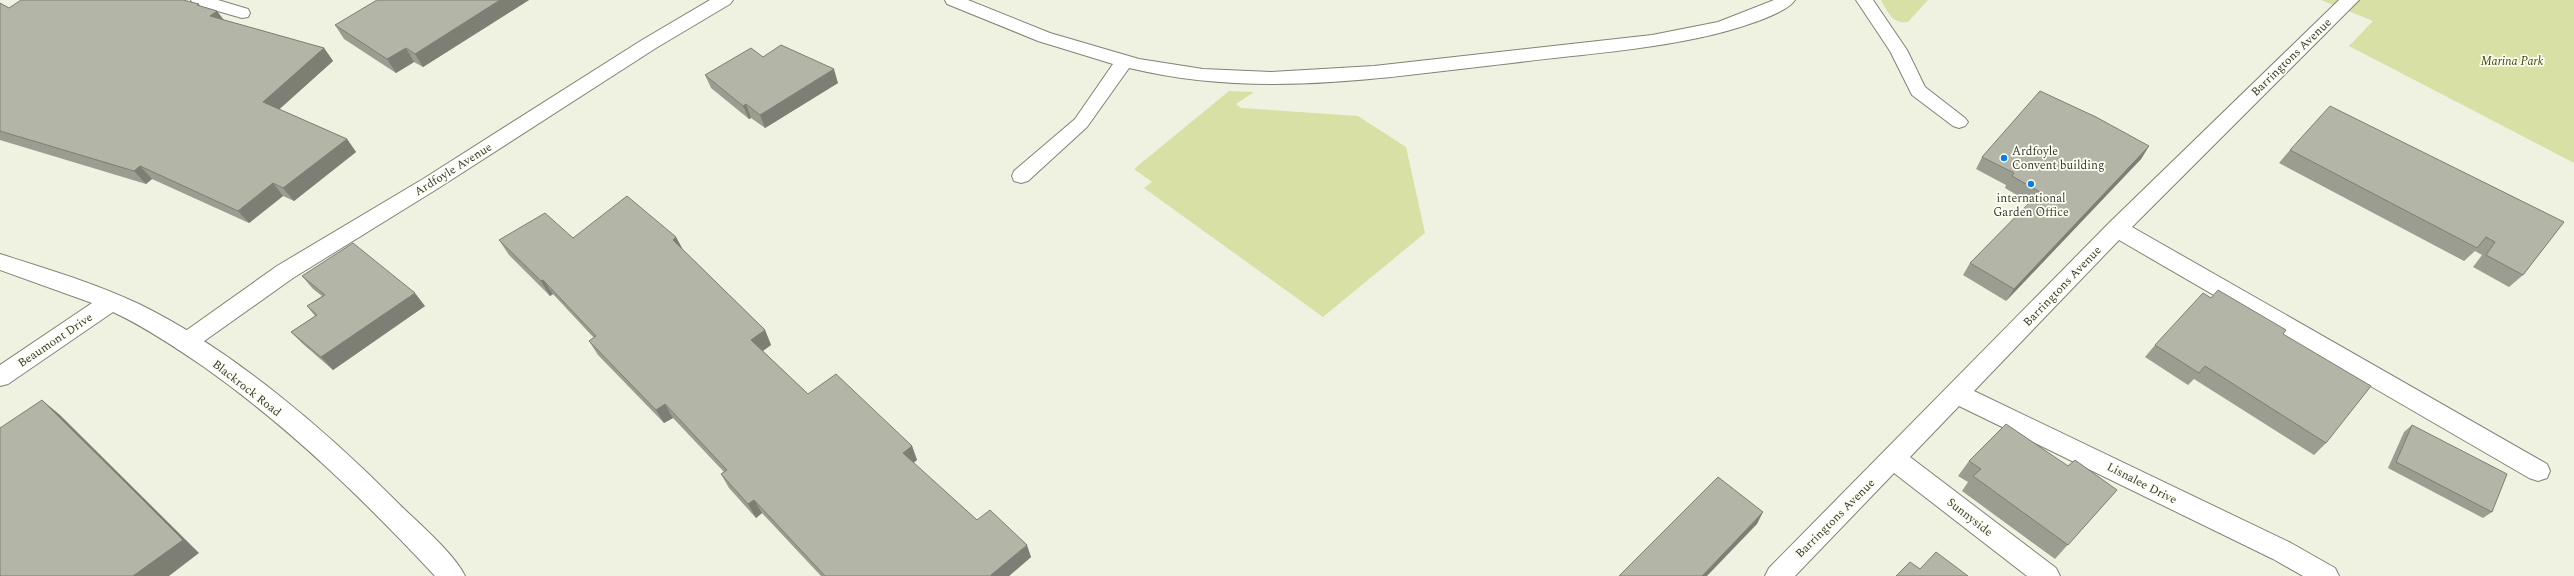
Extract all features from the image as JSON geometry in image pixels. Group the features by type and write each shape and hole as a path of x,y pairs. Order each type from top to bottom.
{"street":[{"name":"Ardfoyle Avenue","path":"185,343 285,272 430,184 649,44 724,0"},
{"name":"Barringtons Avenue","path":"1778,576 2117,229 2350,0"},
{"path":"2117,229 2538,471"},
{"name":"Blackrock Road","path":"0,262 111,302 148,320 185,343 265,399 340,464 373,494 452,576"},
{"name":"Beaumont Drive","path":"0,377 111,302"},
{"name":"Lisnalee Drive","path":"1957,394 2074,449 2282,551 2326,576"},
{"name":"Sunnyside","path":"1894,458 2047,576"}],"lane":[{"path":"198,0 242,13"},
{"path":"953,0 985,14 1054,39 1125,60 1201,75 1235,78 1285,79 1336,75 1686,36 1721,28 1772,9 1787,0"},
{"path":"1864,0 1898,50 1918,91 1959,122"},
{"path":"1021,176 1081,123 1125,60"}],"green space":[{"path":"1881,0 1928,0 1908,22 1903,22 1894,19 1891,16"},
{"name":"Marina Park","path":"2321,0 2574,0 2574,163 2349,46 2373,21"},
{"path":"1229,91 1254,92 1236,104 1241,108 1358,116 1406,147 1425,233 1323,317 1144,188 1152,182 1134,169"}],"building":[{"path":"21,0 183,0 217,11 210,16 324,48 263,102 347,139 283,188 273,183 238,211 140,166 134,171 0,131 0,3 9,8"},
{"path":"377,0 500,0 415,54 406,48 387,59 335,25"},
{"path":"781,45 834,69 760,115 746,104 743,106 705,75 751,48 763,57"},
{"path":"2040,91 2096,117 2149,146 2014,289 1970,263 2040,192 2012,176 2014,173 1982,157"},
{"path":"2330,106 2564,222 2523,275 2486,255 2495,242 2486,237 2477,248 2290,150"},
{"path":"627,196 676,237 673,240 765,330 751,340 808,394 836,374 912,446 903,453 977,520 990,510 1027,545 991,575 992,576 825,576 754,500 748,504 721,474 727,470 665,404 656,410 589,341 596,336 543,280 541,281 499,240 545,213 573,238"},
{"path":"353,243 415,293 321,357 291,332 317,315 307,306 325,295 302,276"},
{"path":"2218,290 2286,330 2283,334 2371,386 2326,443 2205,366 2199,373 2155,345 2203,293 2211,298"},
{"path":"42,400 183,540 133,576 0,576 0,428"},
{"path":"2006,424 2068,466 2075,460 2117,490 2068,545 1973,476 1981,469 1969,461"},
{"path":"2412,425 2507,474 2492,512 2396,462"},
{"path":"1718,477 1763,512 1702,576 1619,576"},
{"path":"1936,552 1968,576 1896,576 1910,562 1920,569"}],"place":[{"name":"Ardfoyle Convent building","path":"2004,158"},
{"name":"international Garden Office","path":"2031,184"}]}
